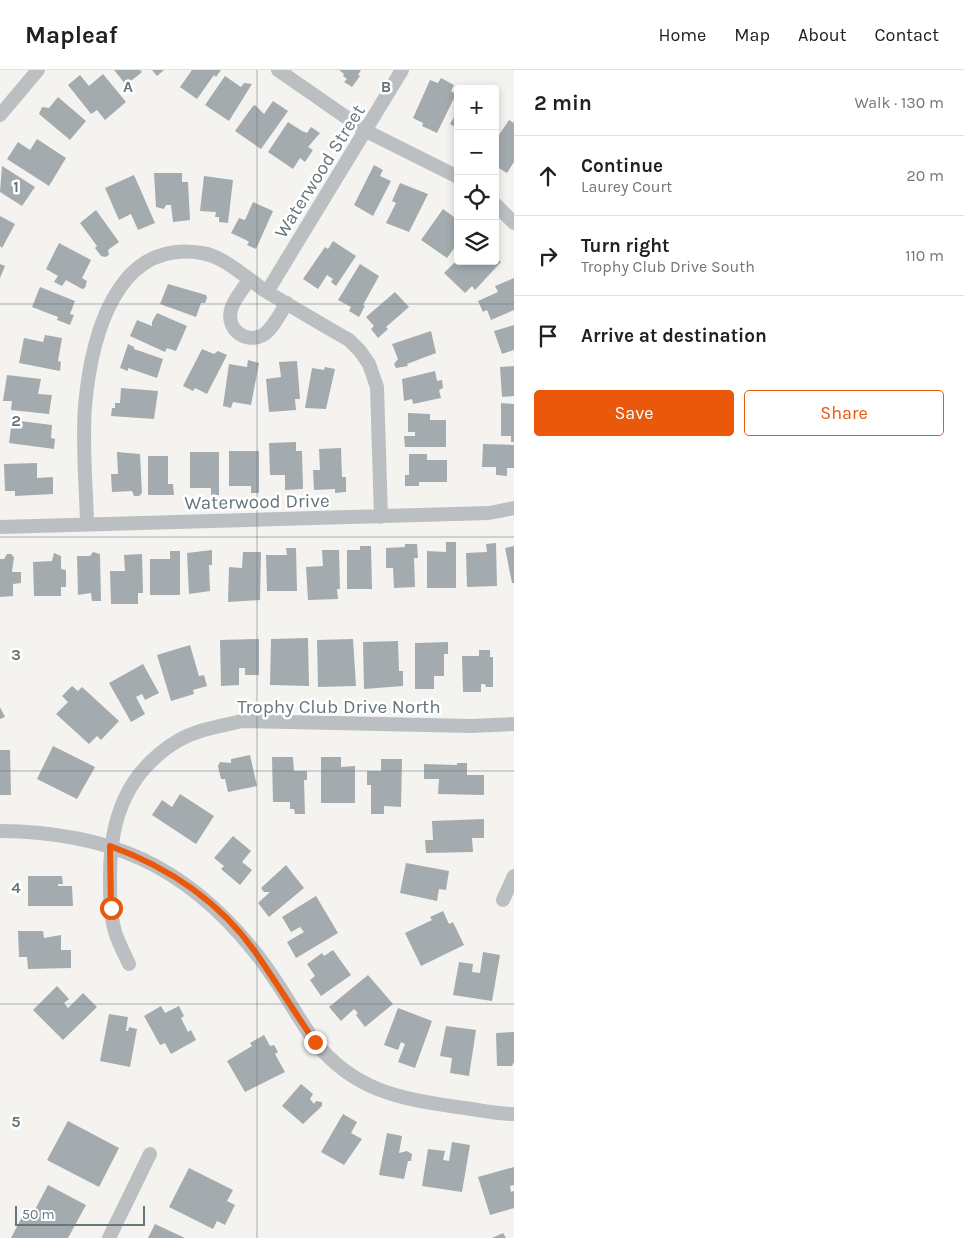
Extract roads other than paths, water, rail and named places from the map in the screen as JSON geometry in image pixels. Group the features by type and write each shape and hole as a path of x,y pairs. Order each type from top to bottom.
{"street":[{"path":"0,115 38,70"},
{"path":"278,70 366,131 454,175"},
{"name":"Waterwood Street","path":"267,292 402,70"},
{"path":"499,208 514,223"},
{"path":"87,523 84,423 87,384 100,329 121,284 134,270 150,259 180,252 202,253 220,260 267,292 348,340 360,351 369,364 377,387 381,516"},
{"path":"249,280 230,312 232,324 239,333 249,338 264,334 286,303"},
{"name":"Waterwood Drive","path":"0,527 87,523 489,513 514,508"},
{"name":"Trophy Club Drive North","path":"129,964 119,943 112,916 110,846 120,806 141,772 164,750 213,726 241,721 472,726 514,724"},
{"path":"0,831 41,832 91,840 140,857 178,878 230,922 255,952 315,1042 326,1055 357,1080 379,1091 410,1100 514,1114"},
{"path":"503,900 514,876"},
{"path":"109,1238 150,1154"}]}
